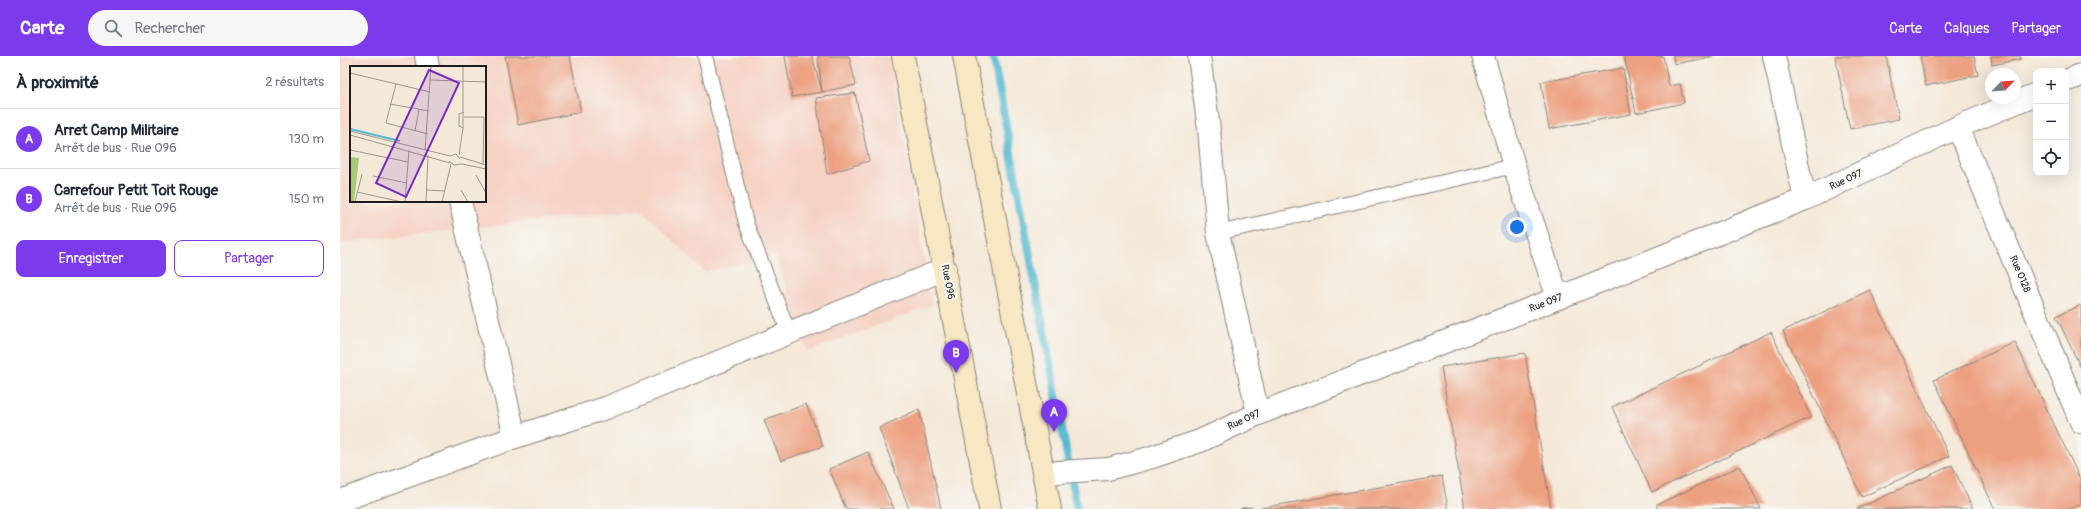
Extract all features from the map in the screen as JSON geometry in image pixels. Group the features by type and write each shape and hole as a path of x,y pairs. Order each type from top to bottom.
{"main road":[{"name":"Rue O96","path":"903,56 990,509"},
{"path":"964,56 1050,509"}],"street":[{"path":"426,56 428,66"},
{"path":"1199,56 1210,129 1218,234 1258,414"},
{"path":"1484,56 1514,166 1558,298"},
{"path":"1774,56 1805,199"},
{"path":"2069,80 2081,75"},
{"name":"Rue O97","path":"1044,473 1108,469 1149,458 1200,441 1258,414 1558,298 1805,199 1958,127 2033,95"},
{"name":"Rue O128","path":"1958,127 2081,422"},
{"path":"460,202 515,437"},
{"path":"340,501 515,437 613,405 945,269"}],"lane":[{"path":"706,56 746,223 789,333"},
{"path":"1218,234 1514,166"}],"shaded area":[{"path":"340,56 889,56 932,305 807,352 776,256 704,272 641,209 340,243"}],"building":[{"path":"505,56 570,56 581,112 518,125"},
{"path":"785,56 812,56 822,92 792,97"},
{"path":"818,56 849,56 856,85 822,92"},
{"path":"1624,56 1663,56 1669,86 1680,84 1684,103 1636,113"},
{"path":"1673,56 1712,56 1712,57 1674,64"},
{"path":"1835,56 1886,56 1899,119 1850,129"},
{"path":"1920,56 1974,56 1978,75 1926,86"},
{"path":"1991,56 2020,56 2021,59 1992,65"},
{"path":"1623,68 1631,114 1549,129 1541,82"},
{"path":"855,93 869,161 827,174 816,98"},
{"path":"1870,290 1949,456 1862,497 1783,331"},
{"path":"2081,305 2081,368 2056,316"},
{"path":"1771,332 1811,417 1652,492 1612,407"},
{"path":"2015,342 2081,481 2081,504 2070,509 1995,509 1934,380"},
{"path":"1525,353 1551,509 1465,509 1441,367"},
{"path":"806,404 823,446 781,461 764,420"},
{"path":"919,409 941,509 909,509 879,428"},
{"path":"868,452 894,509 846,509 829,469"},
{"path":"1952,465 1973,509 1857,509"},
{"path":"1740,466 1761,509 1658,509 1656,505"},
{"path":"1442,476 1448,509 1261,509 1261,508"},
{"path":"1251,507 1252,509 1241,509 1241,508"}],"waterway":[{"path":"993,56 1077,509"}],"place":[{"name":"Carrefour Petit Toit Rouge","path":"956,373"},
{"name":"Arret Camp Militaire","path":"1054,432"}]}
